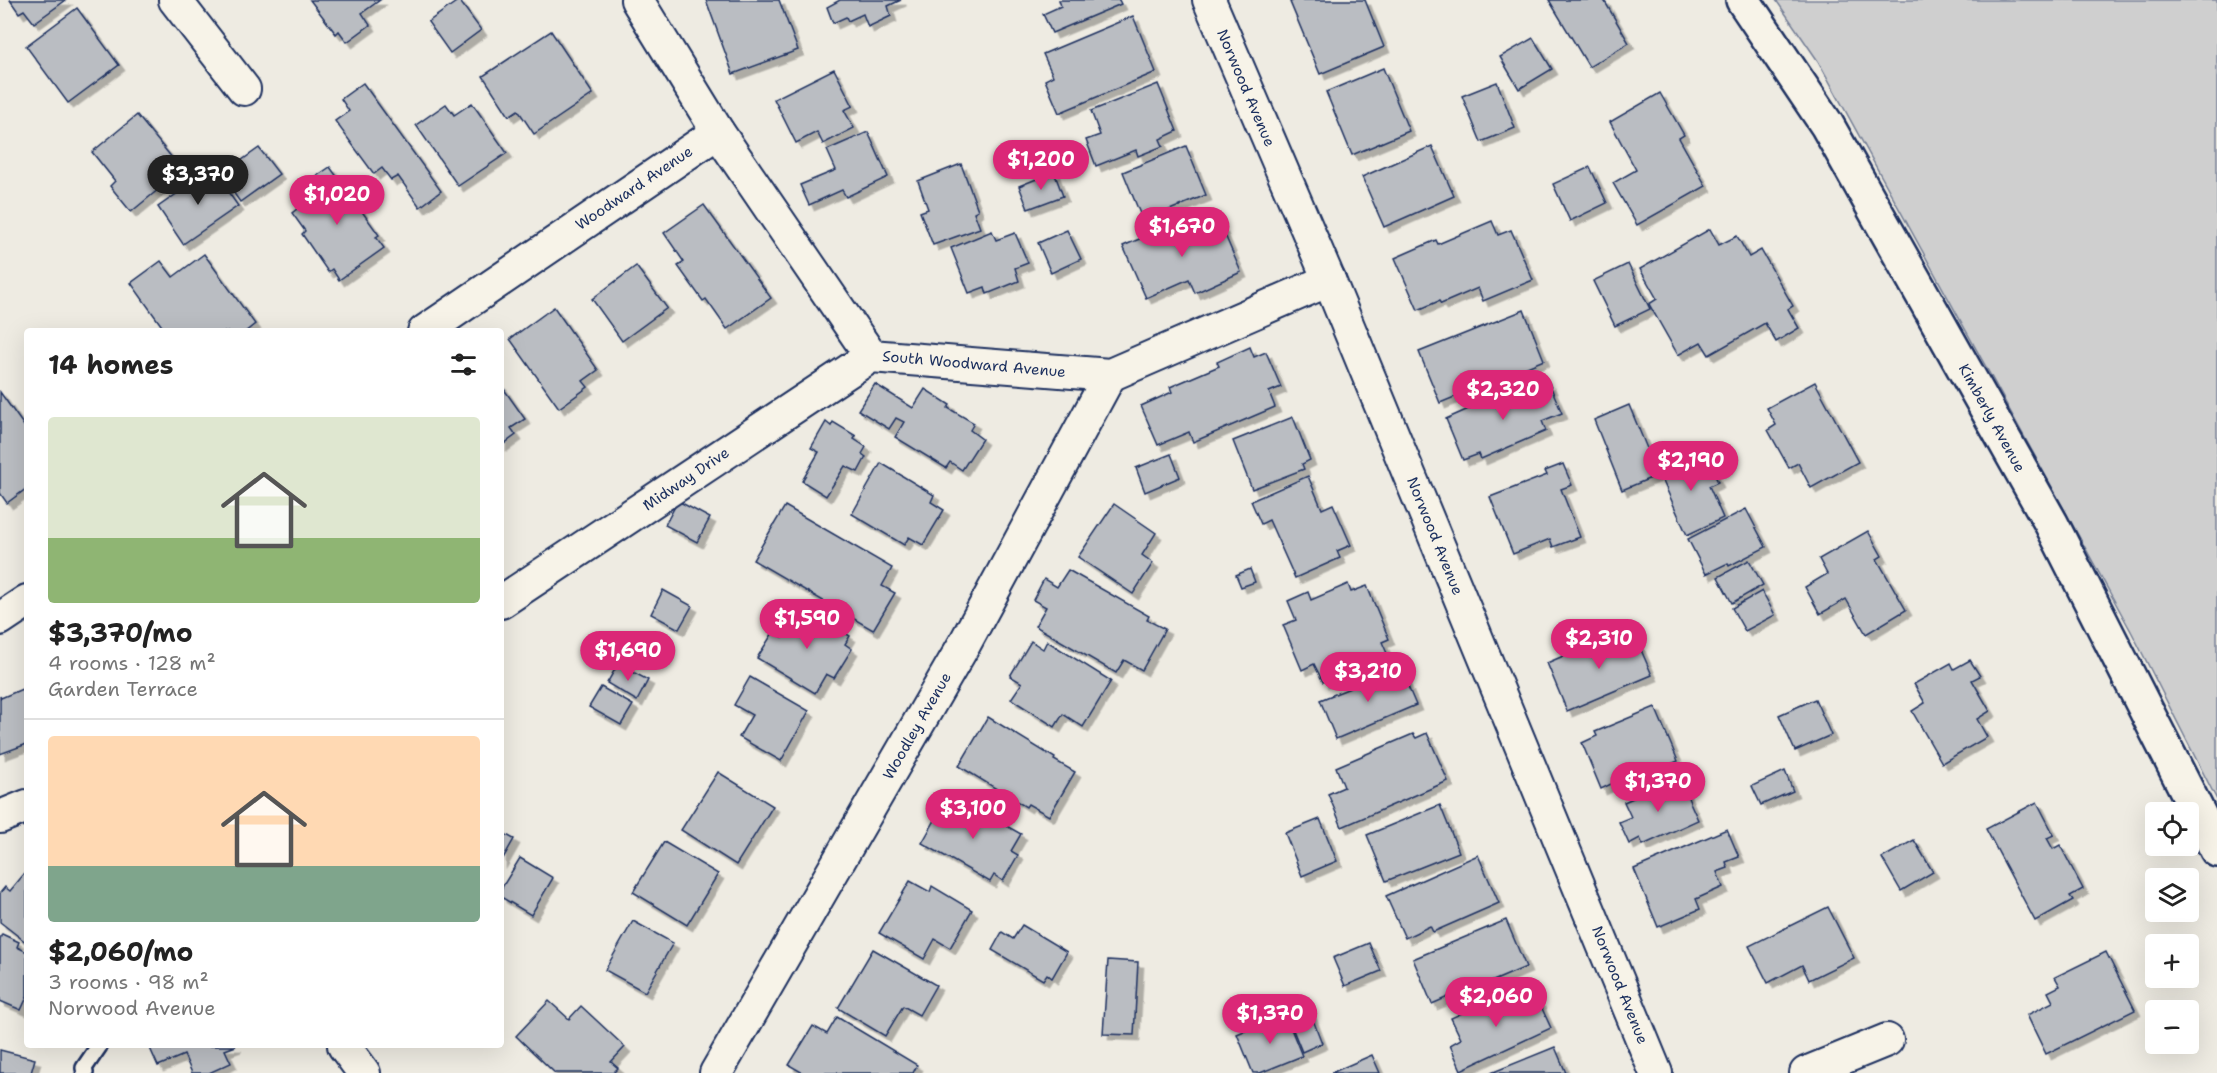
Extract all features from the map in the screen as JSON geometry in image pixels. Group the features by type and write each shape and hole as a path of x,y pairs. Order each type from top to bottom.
{"street":[{"path":"175,0 244,89"},
{"path":"637,0 718,132"},
{"name":"Norwood Avenue","path":"1209,0 1329,280 1656,1073"},
{"name":"Kimberly Avenue","path":"1743,0 1827,125 2051,523 2217,850"},
{"name":"Woodward Avenue","path":"430,328 718,132"},
{"name":"South Woodward Avenue","path":"718,132 871,356 1110,375 1329,280"},
{"name":"Midway Drive","path":"504,600 871,356"},
{"name":"Woodley Avenue","path":"716,1073 965,643 1110,375"},
{"path":"0,619 24,603"},
{"path":"0,817 24,807"},
{"path":"1806,1073 1887,1040"},
{"path":"345,1048 363,1073"}],"lane":[{"path":"86,1073 84,1068 98,1048"}],"shaded area":[{"path":"1776,0 2217,0 2217,800 2132,633 1818,61"}],"building":[{"path":"10,0 66,0 34,23 24,10 19,13"},
{"path":"310,0 380,0 362,13 370,25 347,42 339,31 336,34"},
{"path":"459,0 481,30 450,53 428,22"},
{"path":"706,0 779,0 798,50 733,74"},
{"path":"840,0 901,0 888,6 891,16 868,27 863,14 848,21 846,17 833,23 827,7"},
{"path":"1059,0 1119,0 1121,4 1052,33 1043,14 1061,6"},
{"path":"1294,0 1365,0 1384,47 1320,74 1290,2"},
{"path":"1549,0 1604,0 1629,43 1589,67"},
{"path":"77,8 119,65 68,103 26,46"},
{"path":"1133,16 1156,72 1059,113 1045,80 1053,76 1043,54"},
{"path":"551,31 593,94 534,134 518,110 509,116 483,76"},
{"path":"1533,38 1552,69 1519,89 1500,57"},
{"path":"1383,68 1409,131 1352,155 1326,92"},
{"path":"834,69 853,106 844,110 854,128 823,144 817,132 796,143 774,99"},
{"path":"1497,82 1515,128 1481,142 1462,96"},
{"path":"363,83 441,191 420,207 398,176 391,180 382,168 374,174 335,121 349,111 341,99"},
{"path":"1158,84 1177,131 1160,139 1163,146 1138,156 1136,150 1096,166 1086,140 1100,135 1091,111"},
{"path":"1660,93 1684,135 1679,138 1706,186 1637,225 1613,183 1636,170 1610,122"},
{"path":"472,103 507,153 458,186 416,125 446,104 454,115"},
{"path":"137,115 182,170 131,212 110,186 115,181 92,152"},
{"path":"868,132 888,177 846,197 842,190 809,205 800,185 836,170 827,150"},
{"path":"1186,146 1206,195 1143,221 1123,172"},
{"path":"1432,146 1454,196 1384,227 1362,177"},
{"path":"259,148 279,174 240,202 221,175"},
{"path":"961,164 978,210 974,212 980,228 933,245 920,212 928,209 918,181"},
{"path":"330,167 379,235 376,237 384,248 339,280 332,269 328,272 302,234 305,231 292,213 308,200 314,209 320,205 305,184"},
{"path":"1590,167 1607,203 1570,221 1553,184"},
{"path":"212,169 238,206 183,244 158,207"},
{"path":"1054,172 1063,196 1028,209 1019,186"},
{"path":"704,205 771,298 727,329 706,299 703,301 678,266 684,262 664,233"},
{"path":"1198,214 1207,235 1222,228 1241,272 1195,293 1189,279 1146,298 1123,246"},
{"path":"1492,221 1498,235 1511,230 1533,280 1483,301 1478,288 1441,304 1439,301 1418,310 1395,258 1436,240 1438,244"},
{"path":"1710,229 1719,245 1737,236 1749,257 1761,250 1793,306 1788,309 1799,328 1776,342 1765,323 1709,355 1701,342 1678,355 1649,304 1657,299 1640,269"},
{"path":"1067,230 1081,259 1051,273 1038,243"},
{"path":"992,231 996,240 1015,233 1028,263 1015,268 1019,281 987,294 985,287 969,293 951,248"},
{"path":"204,254 255,324 250,328 163,328 131,283 161,261 173,277"},
{"path":"1628,264 1650,309 1615,326 1593,281"},
{"path":"636,266 667,308 622,341 592,299"},
{"path":"554,307 598,370 583,381 588,387 559,408 510,339"},
{"path":"1524,310 1544,360 1440,403 1419,352"},
{"path":"1250,347 1254,357 1266,352 1281,387 1269,392 1275,407 1193,442 1189,432 1158,445 1141,406 1172,392 1170,387 1219,366 1217,362"},
{"path":"1815,382 1858,462 1811,488 1798,463 1789,468 1768,430 1776,425 1767,408"},
{"path":"1527,383 1530,391 1549,383 1562,413 1542,421 1546,431 1481,459 1479,454 1463,460 1446,419"},
{"path":"875,384 913,408 925,389 950,405 948,408 974,423 970,430 982,439 962,470 950,462 946,468 895,437 904,422 896,418 889,429 858,410"},
{"path":"504,389 525,419 511,428 516,435 504,444"},
{"path":"0,392 24,426 24,490 7,503 0,493"},
{"path":"1629,405 1658,475 1622,490 1594,420"},
{"path":"1293,417 1310,460 1302,464 1304,469 1252,489 1233,441"},
{"path":"826,422 831,426 833,422 856,436 854,439 866,447 862,454 866,457 858,472 845,466 826,496 802,481 819,452 811,448"},
{"path":"1696,451 1703,466 1709,463 1718,482 1709,486 1723,518 1687,535 1657,468"},
{"path":"1171,454 1180,477 1145,492 1136,468"},
{"path":"881,463 934,495 931,502 944,510 923,545 909,537 904,545 852,514"},
{"path":"1563,464 1572,485 1561,489 1580,537 1553,547 1550,539 1513,554 1490,497 1547,475 1545,471"},
{"path":"1308,476 1322,509 1333,504 1351,545 1337,551 1340,558 1295,578 1269,520 1261,524 1251,501"},
{"path":"678,501 710,518 697,542 665,525"},
{"path":"1114,504 1156,533 1142,555 1153,563 1133,594 1078,557"},
{"path":"785,506 892,568 882,586 895,593 873,630 753,560"},
{"path":"1746,509 1766,547 1729,566 1728,563 1706,574 1688,539"},
{"path":"1868,531 1882,556 1877,559 1906,610 1866,634 1846,599 1820,614 1805,587 1827,574 1819,559"},
{"path":"1749,560 1763,585 1732,603 1718,577"},
{"path":"1250,569 1255,582 1241,587 1236,575"},
{"path":"1068,570 1149,616 1147,620 1165,629 1142,670 1124,660 1116,673 1035,626 1046,607 1033,600 1044,579 1057,587"},
{"path":"1348,584 1351,592 1367,586 1389,639 1382,642 1390,660 1353,676 1351,671 1323,682 1314,664 1302,670 1283,625 1296,620 1288,601 1308,592 1311,600"},
{"path":"663,590 692,606 679,629 651,614"},
{"path":"1762,591 1775,615 1745,631 1732,608"},
{"path":"802,606 850,636 845,644 852,649 834,678 826,674 815,693 757,658 774,631 783,637"},
{"path":"1617,633 1620,640 1634,634 1652,675 1567,711 1547,663"},
{"path":"1031,641 1043,649 1047,641 1111,681 1083,727 1063,714 1055,727 1011,699 1022,683 1010,676"},
{"path":"1970,660 1980,676 1972,680 1990,711 1977,719 1987,737 1942,763 1912,711 1925,703 1914,684 1951,663 1954,669"},
{"path":"618,664 648,680 637,701 607,683"},
{"path":"1400,668 1416,705 1336,739 1320,700"},
{"path":"750,677 809,711 781,761 739,737 752,715 734,705"},
{"path":"601,687 633,705 621,725 589,707"},
{"path":"22,689 24,694 24,745 0,754 0,696 1,698"},
{"path":"1815,699 1831,735 1795,751 1779,715"},
{"path":"1655,707 1678,761 1616,787 1615,782 1601,789 1582,743 1597,736 1595,732"},
{"path":"988,717 1075,772 1049,816 1028,804 1026,807 959,766"},
{"path":"1427,733 1448,781 1342,827 1328,794 1344,787 1336,767 1413,734 1416,738"},
{"path":"1785,771 1793,791 1761,805 1752,786"},
{"path":"718,772 773,806 736,865 681,830"},
{"path":"1679,778 1698,820 1643,845 1640,838 1629,844 1619,822 1631,817 1624,802"},
{"path":"950,794 1021,834 1011,851 1018,855 1003,881 994,875 990,882 922,843"},
{"path":"2037,802 2054,835 2047,838 2053,849 2060,845 2083,889 2070,896 2073,900 2035,921 1986,829"},
{"path":"1440,805 1459,852 1386,881 1367,835"},
{"path":"1320,819 1337,861 1302,876 1285,833"},
{"path":"1727,829 1739,857 1726,862 1728,868 1717,872 1723,887 1696,899 1700,909 1658,927 1634,869"},
{"path":"504,834 514,839 504,857"},
{"path":"1914,840 1933,872 1901,891 1882,858"},
{"path":"664,842 718,874 687,925 633,892"},
{"path":"1478,855 1499,903 1433,932 1430,926 1405,938 1386,896"},
{"path":"520,858 553,878 531,915 504,899 504,884"},
{"path":"24,874 24,941 0,922 0,893 5,887 10,891"},
{"path":"910,881 930,892 932,886 972,910 950,948 935,939 924,959 879,933"},
{"path":"1828,907 1854,958 1809,980 1802,965 1768,983 1749,946"},
{"path":"1506,920 1526,967 1458,996 1457,993 1432,1004 1413,959"},
{"path":"633,921 673,943 645,992 605,970"},
{"path":"1022,925 1067,952 1052,978 1047,974 1043,980 992,950 1002,932 1013,939"},
{"path":"2,934 19,942 17,947 24,950 24,1004 21,1010 0,1001 0,939"},
{"path":"1369,943 1381,971 1345,986 1333,958"},
{"path":"873,949 936,985 919,1015 903,1006 885,1036 838,1008"},
{"path":"2106,952 2135,1010 2046,1054 2027,1015 2053,1002 2048,992 2060,986 2055,977"},
{"path":"1108,960 1138,962 1134,1035 1103,1034"},
{"path":"1518,988 1527,1007 1539,1002 1551,1028 1461,1070 1450,1045 1461,1039 1451,1018"},
{"path":"549,1001 569,1019 581,1006 625,1047 611,1062 618,1068 613,1073 555,1073 516,1036"},
{"path":"1308,1007 1322,1043 1302,1052 1287,1015"},
{"path":"1285,1014 1302,1056 1260,1073 1253,1073 1237,1034"},
{"path":"837,1017 917,1065 913,1073 803,1073 789,1065 813,1026 827,1034"},
{"path":"1555,1047 1566,1073 1491,1073"},
{"path":"150,1048 230,1048 225,1050 231,1063 209,1073 192,1073 184,1055 158,1066"},
{"path":"0,1050 35,1059 31,1073 0,1073"},
{"path":"1372,1055 1380,1073 1331,1073"}]}
